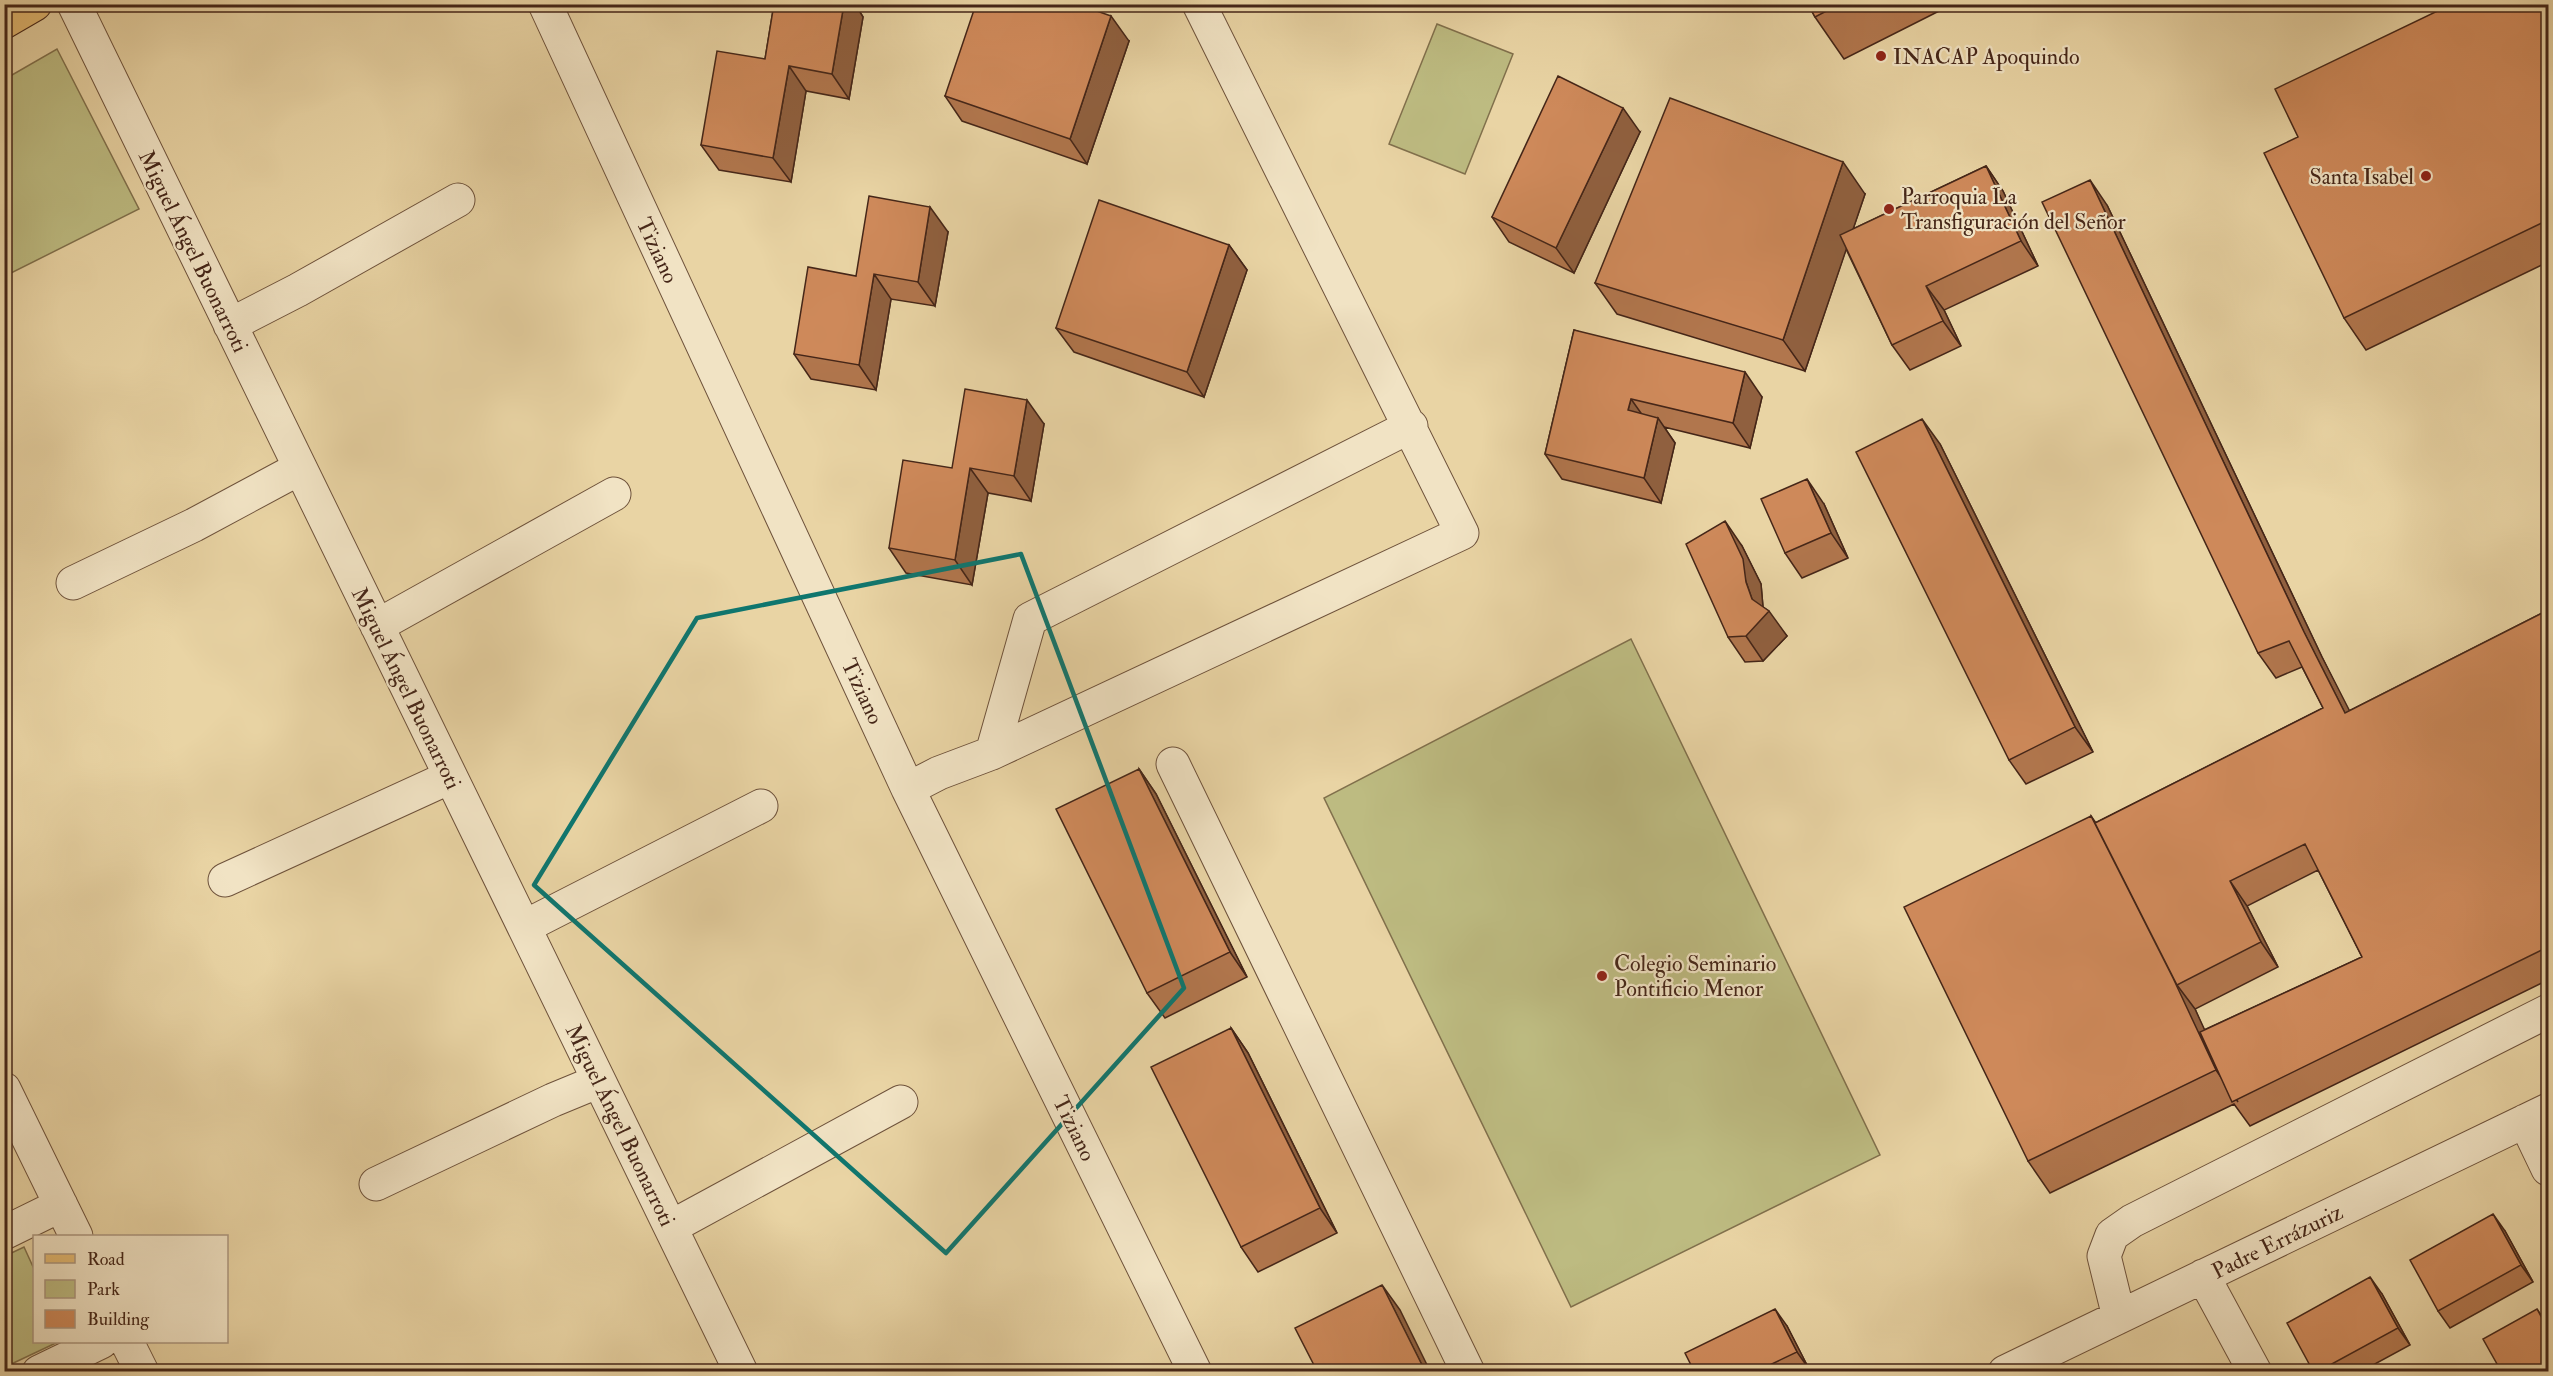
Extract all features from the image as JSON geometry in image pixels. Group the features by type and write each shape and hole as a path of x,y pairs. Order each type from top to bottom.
{"main road":[{"path":"4,22 35,4"}],"street":[{"name":"Miguel Ángel Buonarroti","path":"74,4 741,1371"},
{"name":"Tiziano","path":"545,4 908,789 1195,1371"},
{"path":"908,789 939,773 992,753 1462,533 1411,426 1199,4"},
{"path":"230,325 298,290 458,200"},
{"path":"992,753 1030,619 1411,426"},
{"path":"73,583 194,525 300,468"},
{"path":"377,626 614,494"},
{"path":"1173,764 1468,1371"},
{"path":"225,880 450,777"},
{"path":"524,927 761,806"},
{"path":"2119,1317 2104,1256 2112,1235 2125,1226 2548,1011"},
{"path":"376,1184 553,1100 599,1081"},
{"path":"4,1089 76,1235"},
{"path":"671,1227 901,1102"},
{"path":"2537,1115 2548,1169"},
{"name":"Padre Errázuriz","path":"2005,1371 2537,1115"},
{"path":"4,1233 61,1205"},
{"path":"2203,1276 2255,1371"},
{"path":"39,1371 97,1343"},
{"path":"128,1343 142,1371"}],"highlighted area":[{"path":"1021,554 1184,988 946,1253 534,885 697,618"}],"green space":[{"path":"1437,24 1513,54 1465,174 1389,144"},
{"path":"57,49 139,209 5,276 5,79"},
{"name":"Colegio Seminario Pontificio Menor","path":"1631,639 1880,1155 1571,1307 1324,798"},
{"path":"24,1247 33,1267 33,1343 56,1343 5,1367 5,1256"}],"building":[{"path":"774,4 844,4 832,74 789,66 773,158 701,145 717,51 765,59"},
{"path":"976,4 1077,4 1111,16 1070,139 945,96"},
{"path":"1808,4 1840,4 1815,17"},
{"name":"Santa Isabel","path":"2452,4 2548,4 2548,220 2344,318 2264,153 2298,137 2275,89"},
{"path":"1558,76 1623,108 1556,248 1492,217"},
{"path":"1670,98 1843,162 1783,340 1595,283"},
{"path":"1986,166 2021,241 1926,286 1943,321 1892,345 1840,235"},
{"path":"2090,180 2304,632 2345,713 2548,610 2548,947 2232,1102 2200,1032 2362,957 2305,844 2230,881 2261,942 2177,985 2095,823 2323,708 2289,641 2258,653 2042,202"},
{"path":"869,196 930,207 918,282 874,274 859,365 794,354 808,267 856,276"},
{"path":"1099,200 1229,245 1187,372 1056,328"},
{"path":"1574,330 1745,372 1733,423 1631,399 1628,410 1658,418 1644,478 1545,454"},
{"path":"965,389 1027,400 1014,476 970,468 955,560 889,548 903,460 952,468"},
{"path":"1922,419 2075,727 2009,760 1856,452"},
{"path":"1807,479 1831,533 1785,553 1761,499"},
{"path":"1725,521 1743,559 1746,582 1752,599 1769,611 1746,636 1728,637 1686,544"},
{"path":"1139,769 1230,952 1147,993 1056,809"},
{"path":"2091,816 2173,978 2216,1070 2028,1161 1904,907"},
{"path":"1231,1028 1320,1208 1241,1247 1151,1067"},
{"path":"2493,1214 2521,1265 2438,1311 2410,1260"},
{"path":"2370,1277 2398,1328 2319,1371 2313,1371 2287,1323"},
{"path":"1382,1285 1425,1371 1317,1371 1295,1328"},
{"path":"1775,1309 1797,1352 1757,1371 1694,1371 1685,1353"},
{"path":"2537,1309 2548,1329 2548,1371 2501,1371 2483,1339"}],"place":[{"name":"INACAP Apoquindo","path":"1881,56"},
{"name":"Santa Isabel","path":"2426,176"},
{"name":"Parroquia La Transfiguración del Señor","path":"1889,209"},
{"name":"Colegio Seminario Pontificio Menor","path":"1602,976"}]}
